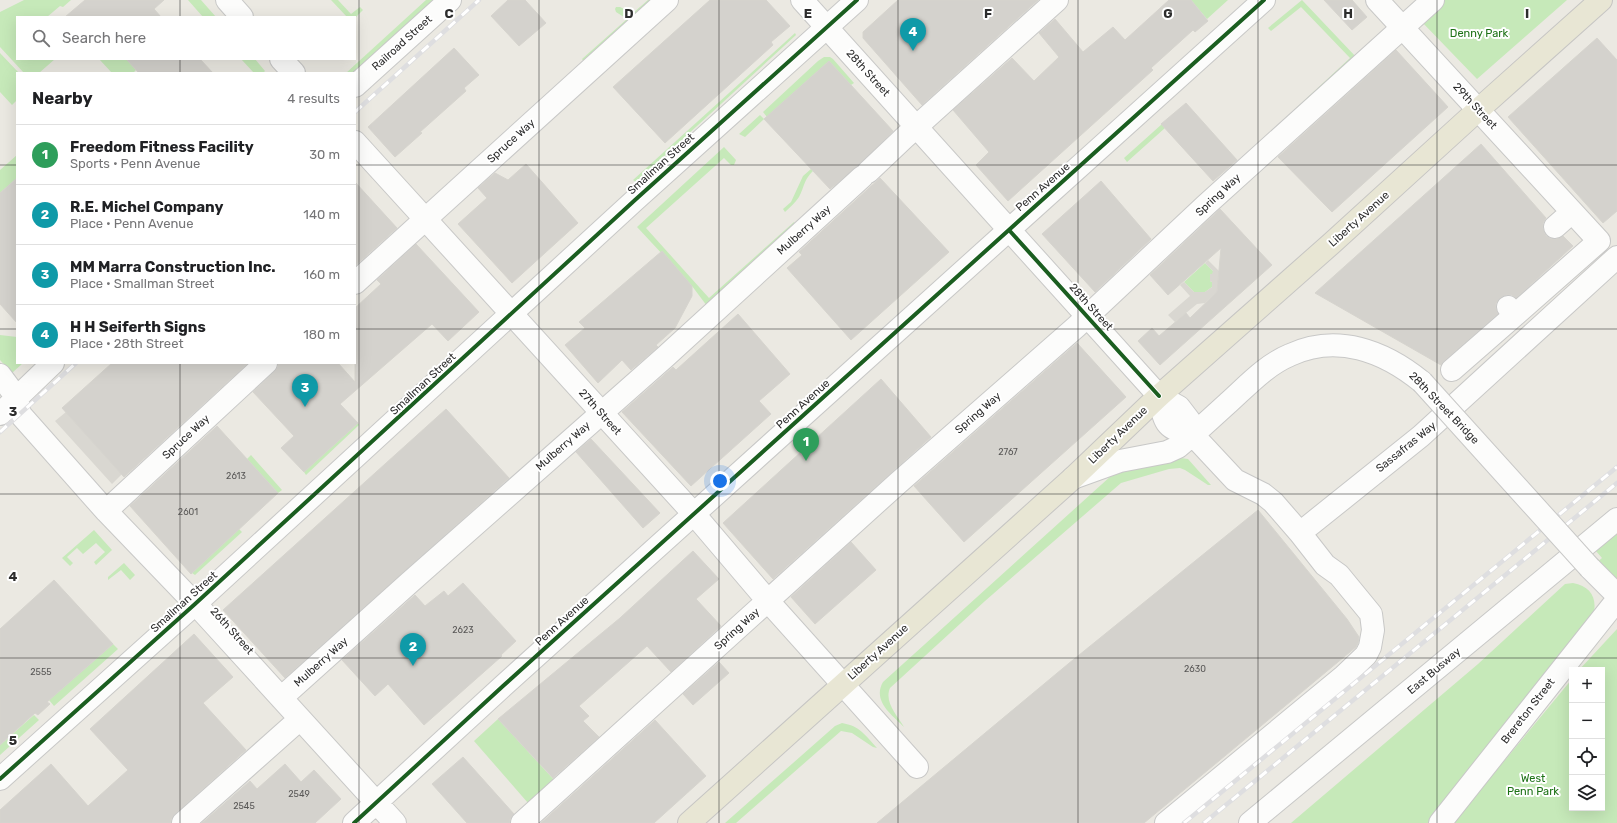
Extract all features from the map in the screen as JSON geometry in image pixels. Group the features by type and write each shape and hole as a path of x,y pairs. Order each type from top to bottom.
{"main road":[{"name":"Liberty Avenue","path":"689,823 1073,478 1159,396 1332,243 1601,0"}],"street":[{"path":"227,0 241,16"},
{"name":"Railroad Street","path":"356,85 450,0"},
{"name":"Spruce Way","path":"356,281 667,0"},
{"name":"28th Street","path":"802,0 1159,396 1179,408 1189,420 1192,435"},
{"name":"Smallman Street","path":"0,779 195,604 635,200 857,0"},
{"name":"Mulberry Way","path":"280,698 664,358 1057,0"},
{"name":"Penn Avenue","path":"354,823 1264,0"},
{"name":"29th Street","path":"1378,0 1599,241 1511,311 1452,370"},
{"name":"Spring Way","path":"522,823 898,483 1087,316 1177,234 1206,205 1433,0"},
{"path":"282,60 293,72"},
{"name":"27th Street","path":"356,143 694,514 842,685 917,767"},
{"path":"1555,227 1572,212"},
{"name":"Sassafras Way","path":"1300,532 1422,436 1617,257"},
{"name":"28th Street Bridge","path":"1073,478 1120,461 1167,452 1178,447 1254,380 1290,354 1309,348 1331,345 1353,347 1374,352 1406,370 1422,382 1590,568 1617,595"},
{"path":"0,414 52,364"},
{"name":"Spruce Way","path":"106,511 265,364"},
{"name":"26th Street","path":"0,375 17,398 20,414 106,511 195,604 395,823"},
{"path":"1166,823 1344,676 1366,655 1370,647 1373,630 1371,614 1340,575 1325,565 1300,532 1268,498 1251,487 1235,480 1192,435"},
{"name":"East Busway","path":"1250,823 1617,519"},
{"name":"Brereton Street","path":"1440,823 1617,600"},
{"path":"183,823 300,719"}],"green space":[{"path":"24,0 71,0 63,7 60,6 48,16 16,16 16,60 54,60 40,72 23,72 0,47 0,12"},
{"path":"188,0 201,0 215,16 202,16"},
{"path":"331,0 338,0 351,14 360,7 363,10 356,17 346,16"},
{"path":"426,0 435,0 356,72 347,72"},
{"path":"648,0 653,0 584,62 582,59 627,19 616,12 616,7 620,7 633,13"},
{"path":"1191,0 1228,0 1207,19"},
{"path":"1302,0 1357,58 1270,137 1267,135 1350,58 1301,7 1271,31 1268,28"},
{"name":"Denny Park","path":"1442,0 1567,0 1477,79 1420,20"},
{"path":"795,33 796,35 636,182 633,180"},
{"path":"0,53 18,72 16,72 16,101 12,105 0,92"},
{"path":"824,57 830,57 833,59 854,83 851,85 829,61 767,117 763,112"},
{"path":"100,60 127,60 136,70 134,72 111,72"},
{"path":"242,60 256,60 265,71 253,72"},
{"path":"760,115 764,119 745,137 739,134"},
{"path":"1162,124 1165,128 1127,162 1124,158"},
{"path":"724,147 736,160 734,165 731,165 724,158 646,228 709,298 794,222 796,225 707,306 692,286 637,227"},
{"path":"16,156 16,179 0,193 0,170"},
{"path":"811,169 813,171 806,181 799,197 785,212 783,209 791,202 803,176"},
{"path":"1205,263 1213,271 1213,274 1210,275 1212,287 1205,292 1194,292 1184,282"},
{"path":"0,335 16,337 16,364 22,364 12,373 0,360"},
{"path":"358,423 359,425 306,475 304,472"},
{"path":"251,455 282,490 278,493 247,459"},
{"path":"1181,458 1188,459 1211,485 1208,485 1180,468 1169,469 1121,483 985,601 890,688 890,703 904,727 889,712 880,695 880,689 883,682 1112,475 1155,461"},
{"path":"1617,519 1617,595 1590,568 1602,558 1589,543"},
{"path":"239,529 242,532 195,575 192,573"},
{"path":"94,530 112,550 96,565 94,562 105,552 96,543 83,554 77,548 67,557 73,563 70,566 62,558"},
{"path":"124,563 135,575 130,580 121,570 108,580 108,577"},
{"path":"1573,583 1584,587 1592,594 1595,604 1593,616 1440,823 1291,823 1478,664 1565,584"},
{"name":"West Penn Park","path":"1617,629 1617,823 1453,823 1569,683 1569,811 1605,811 1605,667 1582,667"},
{"path":"113,644 118,649 54,706 49,700"},
{"path":"34,715 39,720 0,755 0,745"},
{"path":"498,719 556,782 528,803 474,741"},
{"path":"842,723 858,729 877,748 873,747 852,733 841,731 736,823 725,823 835,726"}],"shaded area":[{"path":"1208,260 1219,271 1217,292 1205,303 1197,304 1175,322 1168,315 1190,296 1180,285 1184,282 1194,292 1205,292 1212,287 1210,274 1212,274 1213,271 1205,263"},
{"path":"66,412 122,474 112,484 55,421"}],"building":[{"path":"85,0 164,0 154,9 160,16 66,16"},
{"path":"508,0 525,0 546,23 519,46 491,16"},
{"path":"710,0 766,0 790,26 771,42 773,45 665,143 613,87"},
{"path":"898,0 1038,0 922,105 863,38 863,32"},
{"path":"1169,0 1191,0 1208,21 1195,32 1193,30 1151,68 1153,70 1008,201 976,165 989,152 953,110 1012,58 1034,81 1059,57 1039,33 1055,19 1083,52 1113,27 1125,40"},
{"path":"1324,0 1352,0 1367,17 1352,30"},
{"path":"1597,38 1617,60 1617,211 1603,223 1508,117"},
{"path":"454,48 479,75 464,88 466,91 420,132 422,133 395,157 368,127"},
{"path":"1396,50 1448,107 1332,212 1278,157"},
{"path":"127,60 201,60 212,72 138,72"},
{"path":"829,61 893,131 858,166 830,189 764,119"},
{"path":"1186,103 1237,160 1213,181 1161,124"},
{"path":"1481,144 1546,218 1543,223 1543,229 1546,236 1551,239 1557,239 1563,236 1573,246 1516,298 1512,295 1506,295 1500,298 1496,303 1498,314 1441,365 1315,293"},
{"path":"526,164 578,223 512,283 458,224 487,198 478,188 495,173 508,180"},
{"path":"880,178 949,252 851,340 787,268 802,255 799,252"},
{"path":"16,179 16,322 0,304 0,193"},
{"path":"1101,181 1151,239 1095,292 1042,234"},
{"path":"356,183 397,228 356,265"},
{"path":"1220,209 1272,265 1160,365 1138,341 1152,328 1159,336 1186,313 1190,318 1217,292 1221,248 1168,295 1150,275"},
{"path":"416,244 479,312 448,341 432,324 340,404 358,423 304,472 281,448 294,436 253,392 274,372 278,367 278,364 339,364 355,382 356,307 381,284 377,280"},
{"path":"662,251 692,286 692,296 675,328 656,345 658,347 631,370 622,360 598,383 565,345 585,328 579,322"},
{"path":"738,314 790,374 759,401 771,414 691,486 622,412 673,367 676,370"},
{"path":"1077,343 1126,397 964,542 914,486"},
{"path":"111,364 247,364 124,477 62,408"},
{"path":"881,379 931,437 773,579 723,523"},
{"path":"446,409 509,478 285,678 223,610"},
{"path":"217,426 278,493 191,574 130,506"},
{"path":"591,439 660,513 643,528 576,452"},
{"path":"1258,510 1347,619 1359,637 1358,643 1356,647 1144,823 877,823 1068,664"},
{"path":"851,542 876,570 815,624 791,597"},
{"path":"693,551 719,579 696,599 721,626 671,672 647,646 579,706 589,716 583,721 599,737 553,778 498,719 620,618"},
{"path":"54,580 113,644 47,702 50,704 38,715 35,713 0,745 0,629"},
{"path":"463,583 516,641 501,655 502,656 424,725 388,684 375,696 342,660 415,595 425,606 444,591 448,596"},
{"path":"194,634 233,677 203,703 246,750 175,814 171,819 171,823 0,823 0,810 51,764 88,806 128,770 90,729"},
{"path":"719,662 729,673 693,705 683,694"},
{"path":"655,720 706,776 654,823 541,823"},
{"path":"463,757 514,814 510,819 510,823 467,823 432,784"},
{"path":"285,764 301,782 314,770 341,799 315,823 202,823 250,781 257,789"}],"railway":[{"path":"356,111 479,0"},
{"path":"0,432 75,364"},
{"path":"1184,823 1617,467"},
{"path":"1204,823 1617,483"}],"cycle path":[{"path":"0,779 195,604 635,200 857,0"},
{"path":"354,823 503,686 1264,0"},
{"path":"1009,230 1159,396"}],"place":[{"name":"H H Seiferth Signs","path":"913,51"},
{"name":"MM Marra Construction Inc.","path":"305,407"},
{"name":"Freedom Fitness Facility","path":"806,461"},
{"name":"R.E. Michel Company","path":"413,666"}]}
